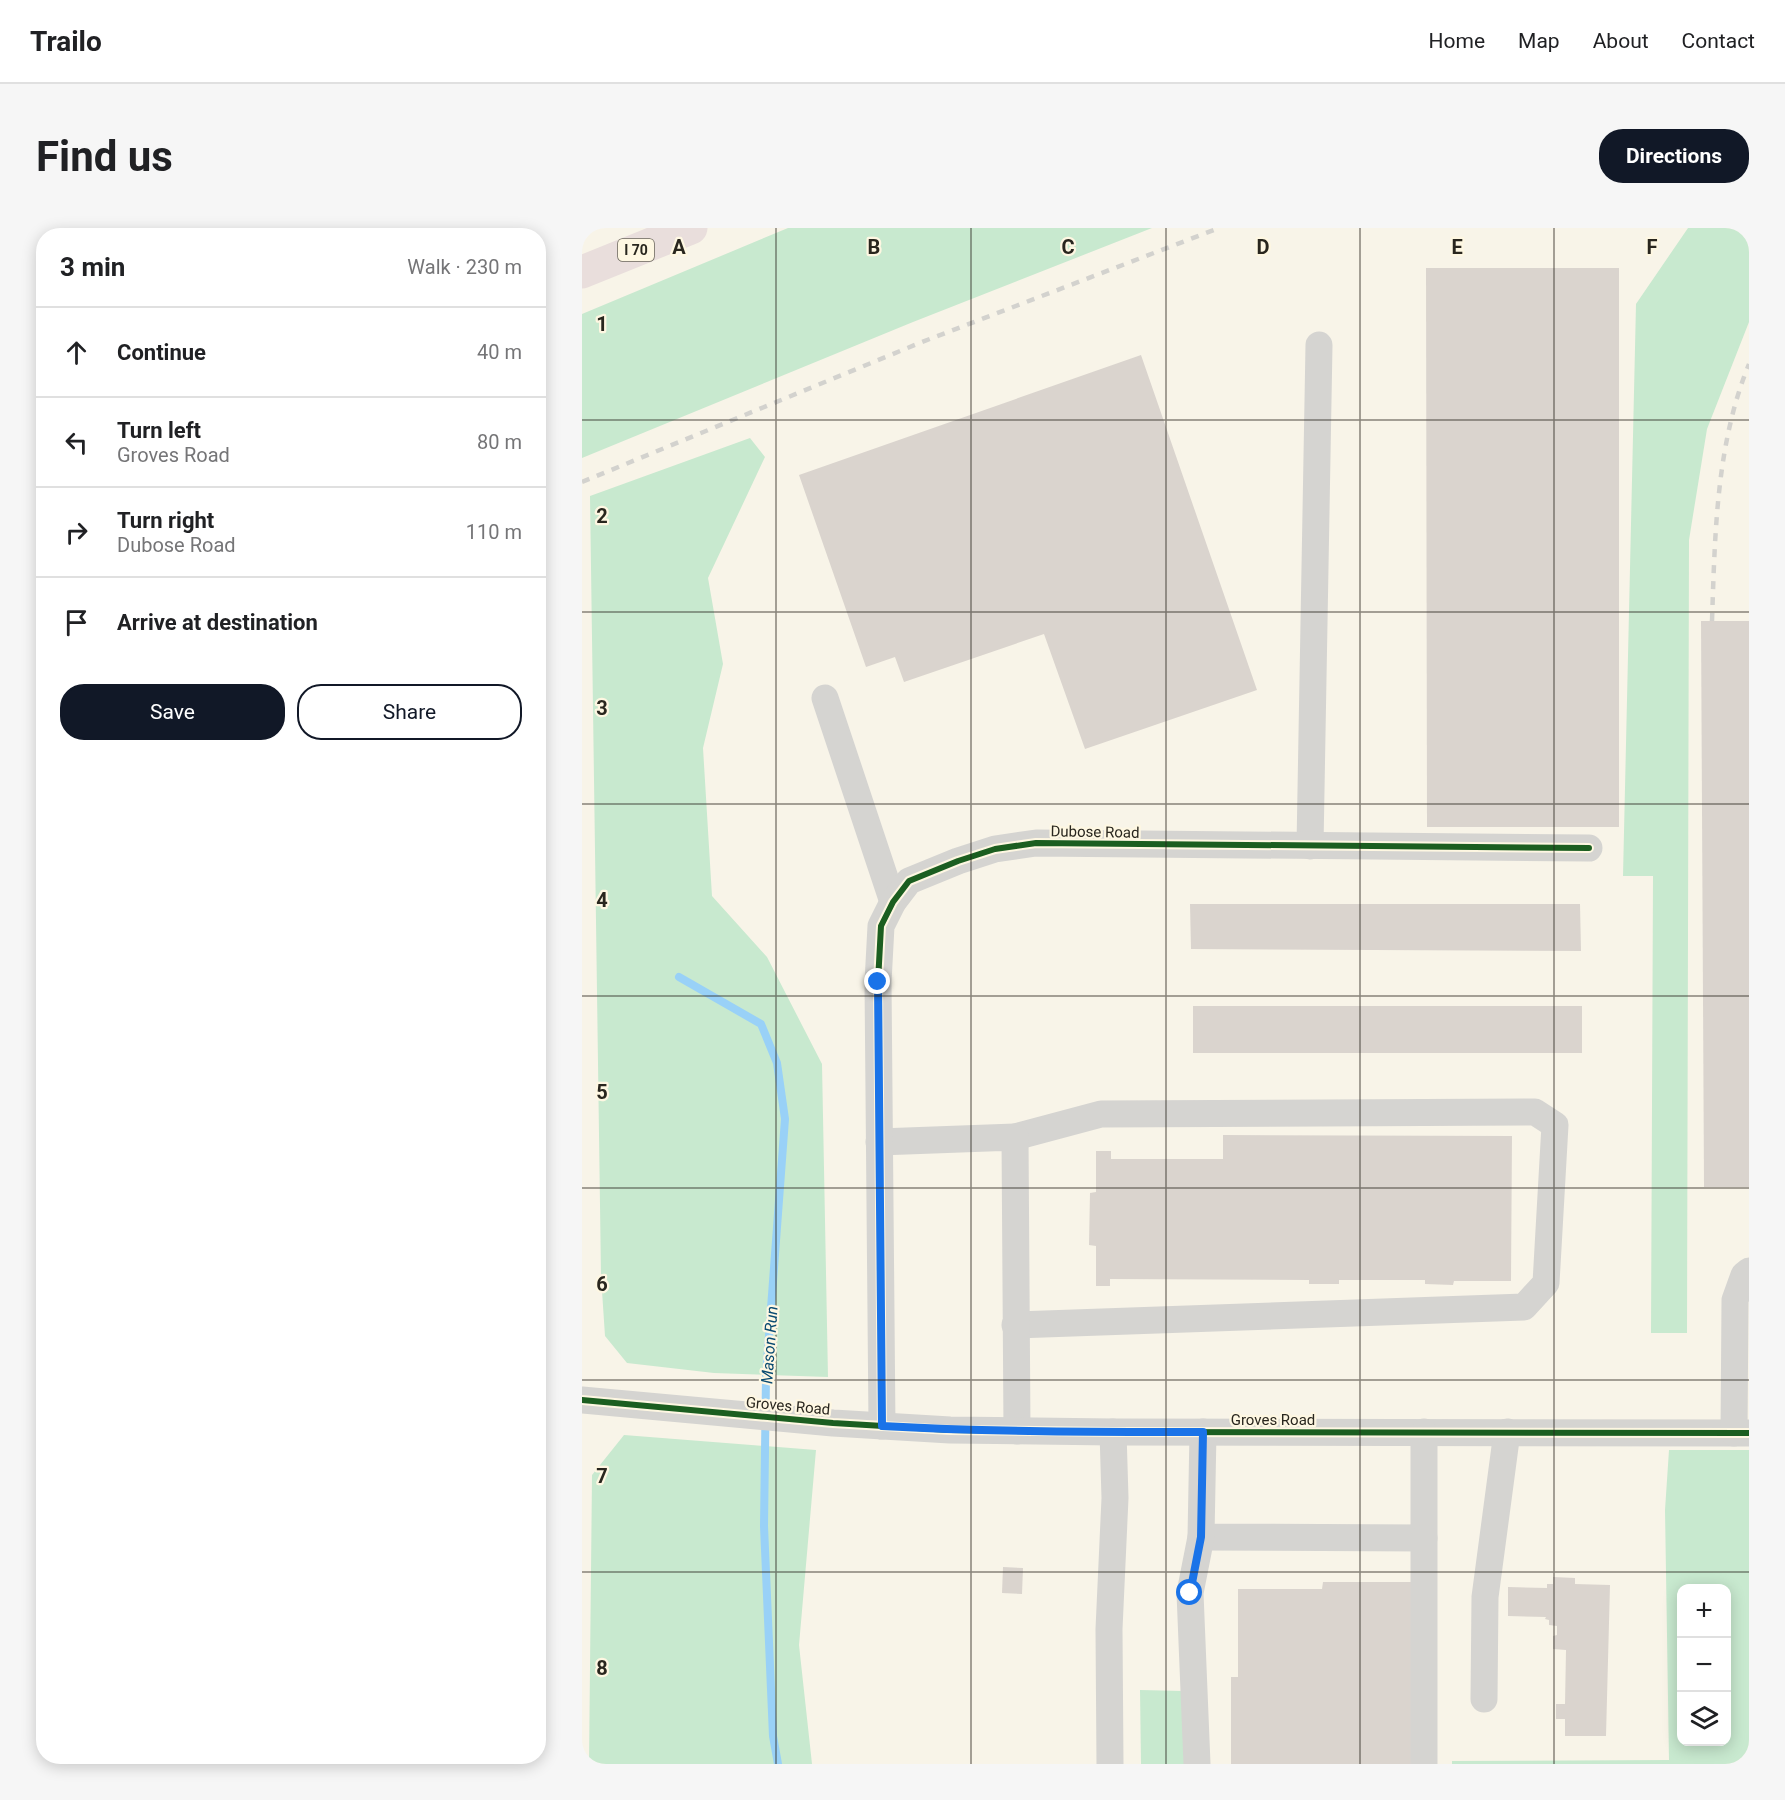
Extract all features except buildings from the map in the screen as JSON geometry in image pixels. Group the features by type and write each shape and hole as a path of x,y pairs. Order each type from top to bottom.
{"highway":[{"name":"I 70","path":"582,272 691,228"}],"street":[{"path":"1310,846 1319,345"},
{"path":"825,698 893,902"},
{"name":"Dubose Road","path":"882,1426 878,982 881,926 893,902 909,880 995,849 1036,843 1589,848"},
{"path":"879,1142 1015,1137 1101,1114 1535,1112 1555,1125 1546,1283 1524,1307 1016,1325"},
{"path":"1015,1137 1017,1431"},
{"path":"1741,1433 1735,1299 1744,1275 1749,1271"},
{"name":"Groves Road","path":"582,1400 950,1430 1741,1433"},
{"path":"1110,1764 1109,1629 1115,1498 1113,1432"},
{"path":"1197,1764 1190,1593 1201,1537 1203,1432"},
{"path":"1424,1432 1424,1764"},
{"path":"1484,1699 1485,1597 1507,1432"},
{"path":"1201,1537 1424,1538"}],"green space":[{"path":"788,228 1152,228 913,322 582,458 582,314"},
{"path":"1688,228 1749,228 1749,322 1707,429 1689,540 1687,1333 1651,1333 1653,876 1623,876 1636,304"},
{"path":"750,438 765,457 708,578 723,664 703,748 712,896 767,957 822,1064 828,1377 714,1373 627,1363 605,1336 601,1276 590,496"},
{"path":"624,1435 816,1450 799,1645 812,1764 589,1764 592,1475"},
{"path":"1669,1450 1749,1450 1749,1764 1452,1764 1452,1761 1669,1760 1665,1510"},
{"path":"1140,1690 1183,1691 1187,1764 1141,1764"}],"waterway":[{"name":"Mason Run","path":"679,977 761,1024 777,1063 785,1119 766,1376 764,1526 773,1736 778,1764"}],"railway":[{"path":"582,482 922,342 1219,228"},
{"path":"1712,621 1719,490 1730,426 1749,364"}],"cycle path":[{"path":"882,1426 878,982 881,926 893,902 909,881 995,849 1036,843 1589,848"},
{"path":"582,1400 833,1423 950,1430 1749,1433"}],"route":[{"path":"878,982 882,1426 950,1430 1203,1432 1201,1537 1190,1593"}]}
